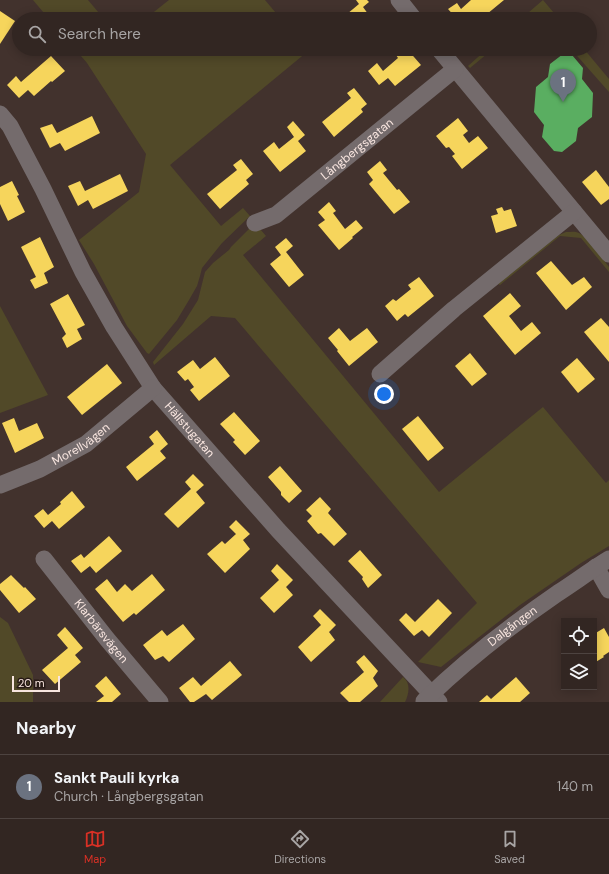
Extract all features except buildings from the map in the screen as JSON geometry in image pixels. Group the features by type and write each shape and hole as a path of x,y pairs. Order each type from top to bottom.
{"street":[{"path":"399,0 408,12"},
{"path":"445,56 609,254"},
{"name":"Långbergsgatan","path":"254,223 276,215 455,69"},
{"name":"Hällstugatan","path":"0,114 10,126 43,189 83,272 114,327 153,388 278,530 431,699"},
{"path":"380,374 454,309 574,212"},
{"name":"Morellvägen","path":"0,485 40,469 86,444 153,388"},
{"name":"Klarbärsvägen","path":"44,559 107,639 160,702"},
{"path":"602,563 609,590"},
{"name":"Dalgången","path":"431,699 479,651 532,611 602,563"}],"shaded area":[{"path":"33,0 88,0 98,12 43,12"},
{"path":"169,0 265,0 275,12 154,12"},
{"path":"543,0 553,12 539,12 529,12"},
{"path":"81,56 302,56 170,165 221,226 243,208 250,216 222,243 202,268 197,286 177,320 149,354 127,326 94,264 79,240 139,192 146,154"},
{"path":"479,56 485,56 470,68 468,66"},
{"path":"577,56 590,56 609,79 609,92"},
{"path":"255,223 266,236 243,255 439,492 543,407 606,483 609,480 609,546 581,563 520,605 441,667 418,662 477,603 235,318 211,316 154,365 153,362 183,324 198,300 205,272"},
{"path":"566,232 577,232 583,235 609,267 609,272 581,238 560,236 500,285 498,284 559,235"},
{"path":"0,306 48,395 0,413"},
{"path":"0,617 8,623 33,675 33,702 0,702"},
{"path":"403,677 406,679 408,685 408,696 405,702 380,702"}],"place":[{"name":"Sankt Pauli kyrka","path":"563,102"}]}
